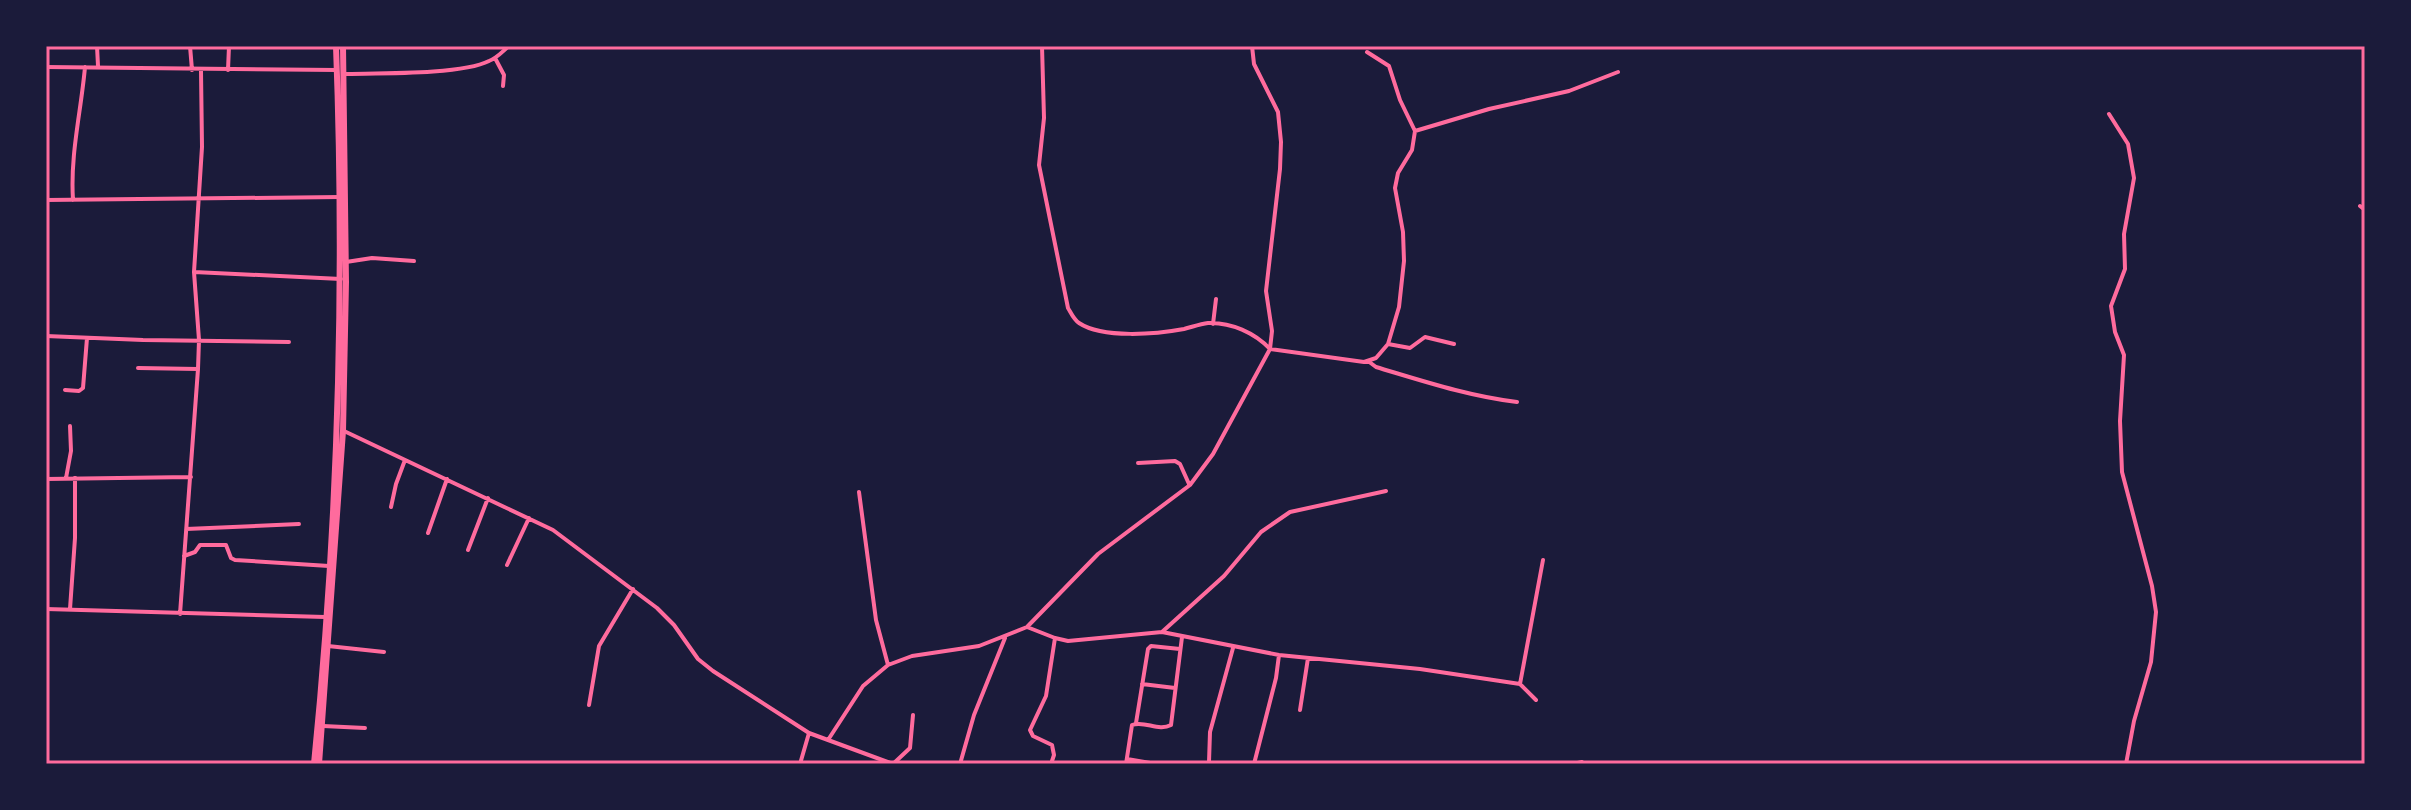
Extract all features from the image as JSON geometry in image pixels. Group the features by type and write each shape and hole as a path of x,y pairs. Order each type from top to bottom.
{"highway":[{"path":"316,764 323,726 341,429 346,262 341,71 336,46"},
{"path":"316,764 341,429 343,46"}],"street":[{"path":"97,46 98,66"},
{"path":"190,46 192,70"},
{"path":"228,70 229,46"},
{"path":"46,67 341,71 453,69 479,65 495,58 509,46"},
{"path":"1042,46 1044,118 1039,165 1068,308 1077,322 1099,331 1144,333 1213,324 1242,329 1270,349 1349,361 1376,358 1388,344 1399,307 1404,261 1403,232 1395,188 1398,173 1412,150 1415,131 1389,66 1367,52"},
{"path":"828,740 863,686 888,665 912,656 979,646 1027,627 1098,554 1190,485 1213,454 1270,349 1272,331 1266,291 1281,142 1278,112 1254,64 1252,46"},
{"path":"495,58 504,75 503,86"},
{"path":"73,200 73,155 81,115 85,66"},
{"path":"180,614 198,369 194,272 202,147 201,70"},
{"path":"1415,131 1489,109 1569,91 1618,72"},
{"path":"2109,114 2128,144 2134,178 2124,234 2125,269 2111,306 2115,332 2124,355 2120,421 2122,472 2156,612 2151,662 2134,721 2126,764"},
{"path":"46,200 340,197"},
{"path":"346,262 372,258 414,261"},
{"path":"194,272 341,279"},
{"path":"1213,324 1216,299"},
{"path":"46,336 289,342"},
{"path":"1388,344 1410,348 1425,337 1454,344"},
{"path":"65,390 79,391 83,388 87,338"},
{"path":"1368,361 1376,367 1441,387 1482,398 1517,402"},
{"path":"138,368 198,369"},
{"path":"66,478 71,451 70,426"},
{"path":"341,429 553,530 633,589 674,625 698,659 767,708 809,733 893,764 910,748 913,715"},
{"path":"391,507 405,459"},
{"path":"1138,463 1175,461 1180,464 1190,485"},
{"path":"46,479 191,477"},
{"path":"70,609 75,478"},
{"path":"428,533 447,479"},
{"path":"1162,632 1224,576 1261,532 1290,512 1386,491"},
{"path":"859,492 876,620 888,665"},
{"path":"468,550 488,498"},
{"path":"507,565 529,518"},
{"path":"186,529 299,524"},
{"path":"184,556 195,552 200,545 222,544 226,545 231,558 235,560 329,566"},
{"path":"1520,684 1543,560"},
{"path":"589,705 599,646 633,589"},
{"path":"46,609 325,617"},
{"path":"1027,627 1068,641 1162,632 1279,655 1420,669 1520,684 1536,700"},
{"path":"960,764 974,715 1005,637"},
{"path":"1136,723 1163,728 1171,725 1182,637"},
{"path":"1051,764 1054,755 1052,745 1033,736 1030,730 1046,696 1055,638"},
{"path":"328,646 384,652"},
{"path":"1156,764 1126,762 1132,725 1136,723 1148,649 1151,646 1180,649"},
{"path":"1209,762 1210,732 1234,648"},
{"path":"1254,764 1279,655"},
{"path":"1300,710 1308,658"},
{"path":"1142,684 1175,688"},
{"path":"323,726 365,728"},
{"path":"800,764 809,733"},
{"path":"1573,764 1582,762"}]}
